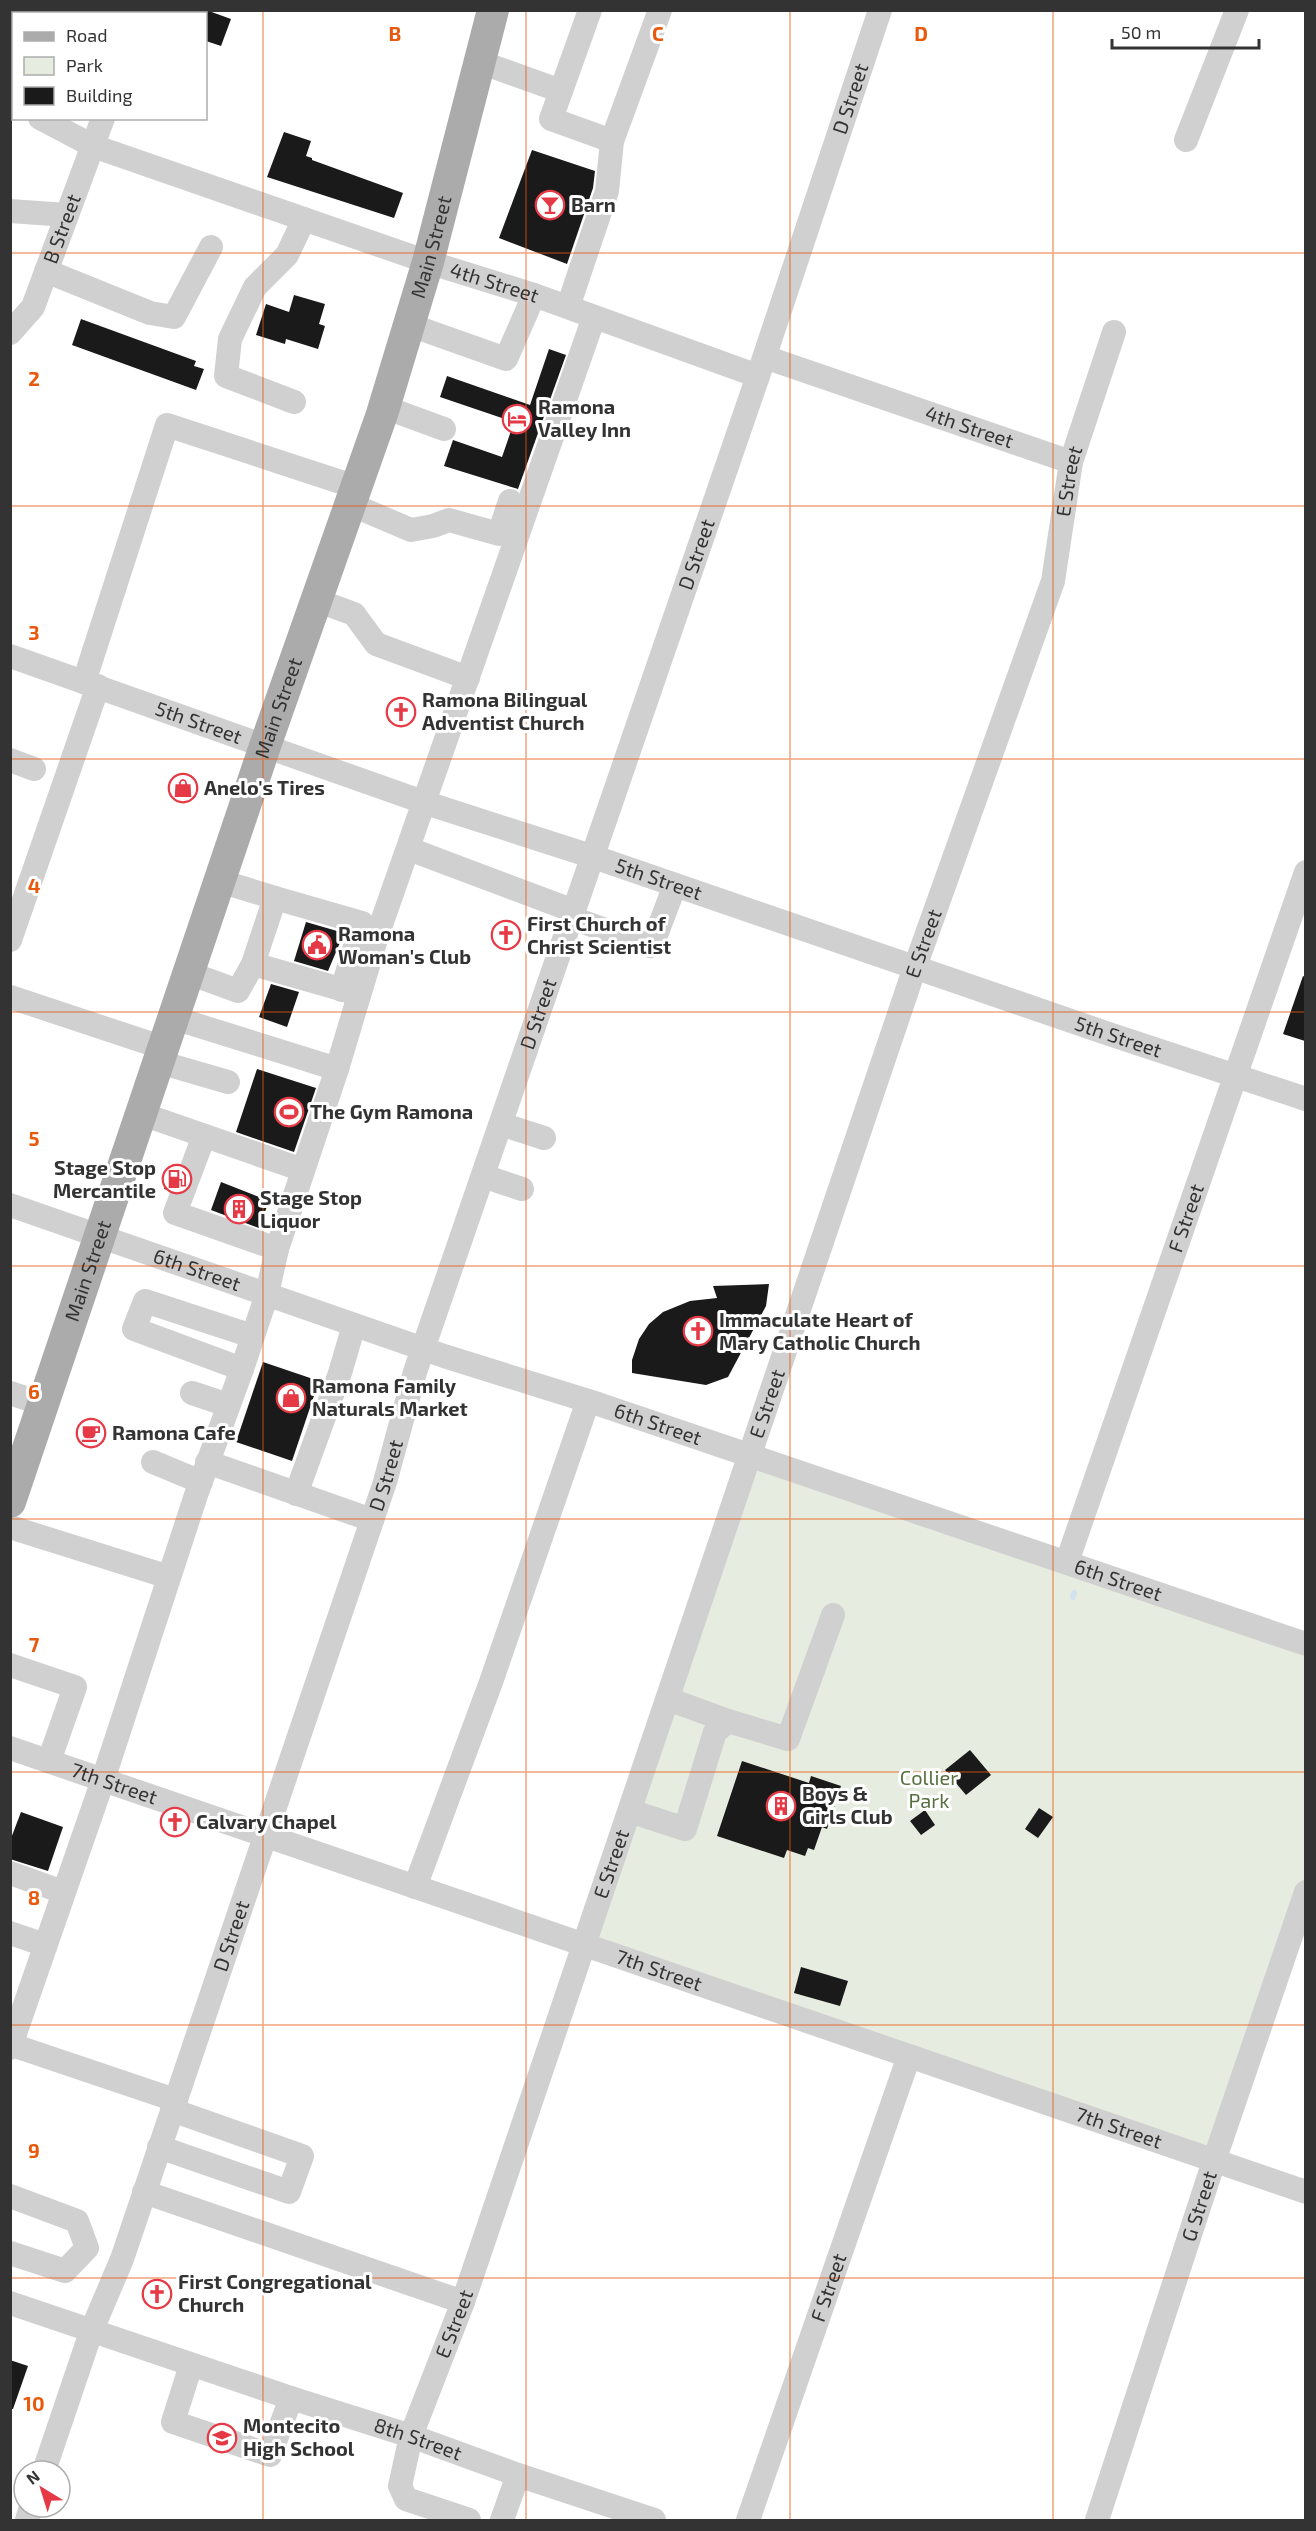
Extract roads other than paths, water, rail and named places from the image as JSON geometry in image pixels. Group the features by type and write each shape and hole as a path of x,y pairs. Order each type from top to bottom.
{"main road":[{"name":"Main Street","path":"10,1502 265,746 384,407 429,262 493,10"}],"street":[{"path":"590,10 551,119 612,141"},
{"path":"568,307 607,191 612,141 660,10"},
{"name":"D Street","path":"48,2459 91,2331 122,2259 372,1520 423,1348 594,857 880,10"},
{"path":"1186,140 1238,10"},
{"path":"480,62 561,91"},
{"name":"4th Street","path":"44,120 93,146 594,317 1071,462"},
{"name":"B Street","path":"11,332 33,307 102,120"},
{"path":"10,211 67,215"},
{"path":"294,402 226,376 230,339 255,287 288,255 304,219"},
{"path":"46,271 150,313 174,317 211,247"},
{"path":"410,325 506,359 534,295"},
{"path":"351,992 376,939 426,803 594,317"},
{"name":"E Street","path":"469,2520 406,2499 400,2486 411,2436 463,2302 915,967 1053,580 1071,462 1114,332"},
{"path":"384,407 444,429"},
{"path":"10,940 91,684 167,424 353,496 411,530 433,526 449,519 499,534 510,501"},
{"path":"316,600 354,614 376,644 468,678"},
{"name":"5th Street","path":"10,656 426,803 594,857 1305,1099"},
{"path":"10,760 34,769"},
{"path":"409,849 650,946 675,885"},
{"name":"F Street","path":"1067,1563 1305,872"},
{"path":"159,2147 289,2192 302,2156 173,2105 11,2047 103,1780 204,1472 242,1369 267,1294 277,1249 338,1069 363,923 220,881"},
{"path":"189,973 238,991 254,964 275,898"},
{"path":"254,964 351,992"},
{"path":"10,997 228,1082"},
{"path":"174,1018 338,1069"},
{"path":"142,1114 303,1170"},
{"path":"501,1124 544,1138"},
{"path":"204,1136 175,1213 277,1249"},
{"path":"483,1176 522,1189"},
{"name":"6th Street","path":"10,1205 423,1348 588,1401 1305,1644"},
{"path":"242,1369 134,1329 145,1301 252,1336"},
{"path":"296,1494 340,1373 354,1324"},
{"path":"10,1393 44,1404"},
{"path":"192,1393 228,1405"},
{"path":"415,1887 491,1682 588,1401"},
{"path":"153,1462 296,1494 372,1520"},
{"path":"10,1527 169,1577"},
{"path":"668,1699 728,1721 788,1739 833,1615"},
{"path":"10,1665 75,1687 49,1761"},
{"path":"630,1812 685,1829 715,1732 728,1721"},
{"name":"7th Street","path":"10,1748 1305,2192"},
{"path":"10,1873 63,1892"},
{"name":"G Street","path":"1097,2520 1214,2161 1305,1892"},
{"path":"10,1933 45,1945"},
{"name":"F Street","path":"748,2520 909,2056"},
{"path":"144,2192 463,2302"},
{"path":"10,2196 77,2221 87,2248"},
{"path":"87,2248 122,2259"},
{"path":"10,2253 65,2271 87,2248"},
{"name":"8th Street","path":"10,2303 191,2365 411,2436 518,2475 654,2520"},
{"path":"191,2365 173,2422 270,2456 291,2398"},
{"path":"502,2520 518,2475"}],"waterway":[{"path":"1073,1597 1074,1593"}],"place":[{"name":"Barn","path":"550,205"},
{"name":"Ramona Valley Inn","path":"517,419"},
{"name":"Ramona Bilingual Adventist Church","path":"401,712"},
{"name":"Anelo's Tires","path":"183,788"},
{"name":"First Church of Christ Scientist","path":"506,935"},
{"name":"Ramona Woman's Club","path":"317,945"},
{"name":"The Gym Ramona","path":"289,1112"},
{"name":"Stage Stop Mercantile","path":"177,1179"},
{"name":"Stage Stop Liquor","path":"239,1209"},
{"name":"Immaculate Heart of Mary Catholic Church","path":"698,1331"},
{"name":"Ramona Family Naturals Market","path":"291,1398"},
{"name":"Ramona Cafe","path":"91,1433"},
{"name":"Boys & Girls Club","path":"781,1806"},
{"name":"Calvary Chapel","path":"175,1822"},
{"name":"First Congregational Church","path":"157,2294"},
{"name":"Montecito High School","path":"222,2438"}],"park label":[{"name":"Collier Park","path":"929,1790"}]}
